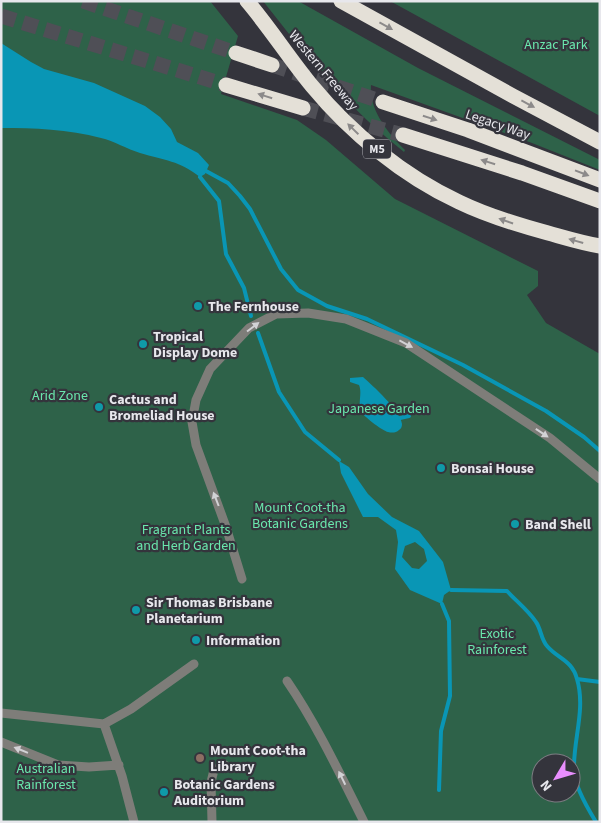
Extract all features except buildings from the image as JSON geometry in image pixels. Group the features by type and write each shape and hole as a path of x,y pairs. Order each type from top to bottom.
{"highway":[{"name":"Western Freeway","path":"247,1 311,85 334,111 365,140 394,163 458,202 488,215 513,224 600,246"},
{"path":"341,2 600,142"},
{"path":"236,53 272,65"},
{"path":"226,85 303,108"},
{"name":"Legacy Way","path":"383,102 477,134 600,180"},
{"name":"M5","path":"402,135 522,173 600,201"}],"street":[{"path":"242,579 226,527 196,444 192,422 196,400 210,370 250,328 276,314 308,313 346,319 406,343 550,438 600,479"},
{"path":"1,713 104,724 131,709 194,664"},
{"path":"287,681 314,724 364,822"},
{"path":"104,724 119,765 134,822"},
{"path":"1,742 58,765 89,767 119,765"},
{"path":"212,822 211,782 214,770 225,765"}],"green space":[{"name":"Mount Coot-tha Botanic Gardens","path":"1,1 210,1 238,36 221,94 297,120 326,140 395,199 538,271 538,286 527,295 546,323 600,354 600,822 1,822"},
{"path":"263,1 298,1 418,68 600,160 600,170 532,143 371,85 371,94 376,112 386,129 405,150 404,152 342,95 310,56 308,58"},
{"name":"Anzac Park","path":"390,1 600,1 600,116"}],"water":[{"path":"1,43 44,69 94,83 145,106 160,117 171,129 177,142 198,153 209,165 205,174 200,177 179,164 89,135 26,128 1,128"},
{"path":"363,377 397,412 402,424 398,431 392,433 386,431 371,421 361,411 359,385 350,382 350,378"},
{"path":"339,461 349,467 368,494 392,517 419,531 443,562 451,590 444,595 442,604 410,590 395,569 398,542 396,530 378,517 363,517 341,473","holes":["415,542 424,549 427,561 419,569 412,568 402,557 405,546"]}],"waterway":[{"path":"206,171 228,183 240,196 250,209 281,269 298,290 327,306 367,319 463,365 546,411 584,437 600,451"},
{"path":"200,177 219,201 226,254 244,288 251,316"},
{"path":"258,333 279,392 305,432 339,460"},
{"path":"400,418 409,416"},
{"path":"451,590 507,591 533,618 547,646 572,668 577,679 580,702 574,759 576,783 596,822"},
{"path":"439,790 441,731 450,696 449,621 442,604"},
{"path":"577,679 600,682"}],"tunnel":[{"path":"83,1 236,53"},
{"path":"1,16 226,85"},
{"path":"272,65 383,102"},
{"path":"303,108 403,135"}],"place":[{"name":"The Fernhouse","path":"198,306"},
{"name":"Tropical Display Dome","path":"143,344"},
{"name":"Cactus and Bromeliad House","path":"99,407"},
{"name":"Bonsai House","path":"441,468"},
{"name":"Band Shell","path":"515,524"},
{"name":"Sir Thomas Brisbane Planetarium","path":"136,610"},
{"name":"Information","path":"196,640"},
{"name":"Mount Coot-tha Library","path":"200,758"},
{"name":"Botanic Gardens Auditorium","path":"164,792"}],"park label":[{"name":"Arid Zone","path":"60,395"},
{"name":"Japanese Garden","path":"379,408"},
{"name":"Fragrant Plants and Herb Garden","path":"186,538"},
{"name":"Exotic Rainforest","path":"497,642"},
{"name":"Australian Rainforest","path":"46,776"}]}
